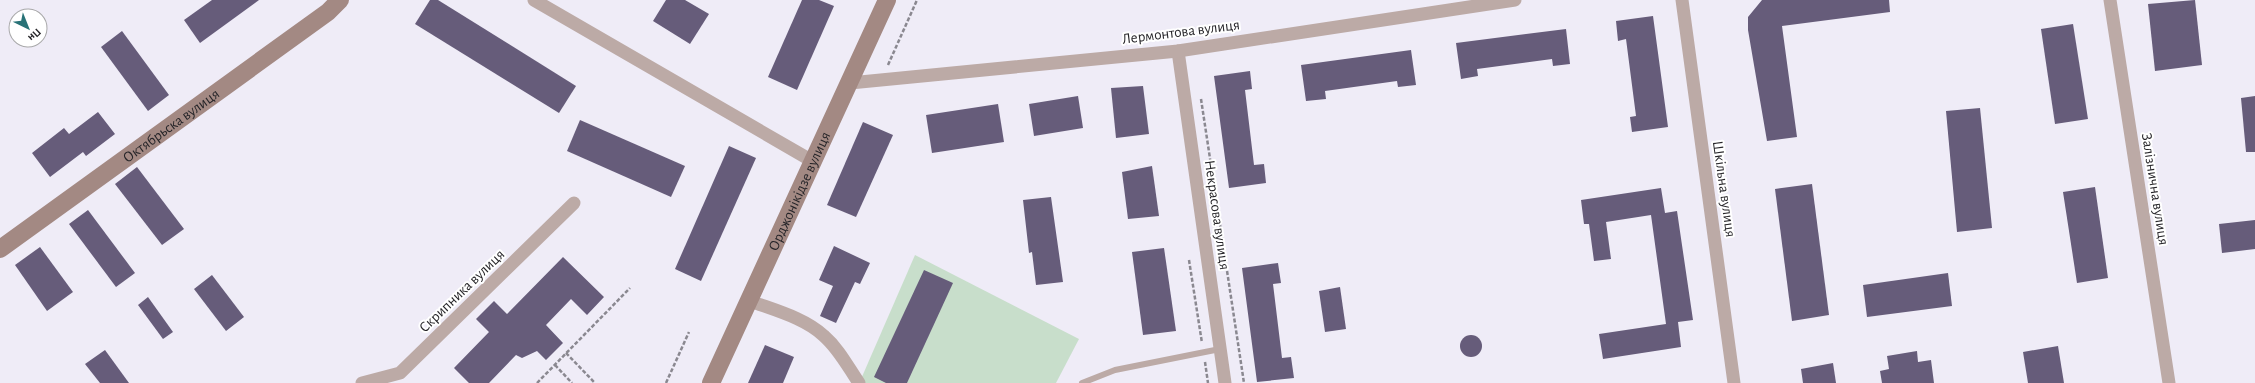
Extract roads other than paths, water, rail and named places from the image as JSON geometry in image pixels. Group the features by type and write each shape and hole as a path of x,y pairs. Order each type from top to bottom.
{"main road":[{"name":"Октябрьска вулиця","path":"0,249 328,12 340,0"},
{"name":"Орджонікідзе вулиця","path":"711,383 814,162 887,0"}],"street":[{"path":"534,0 814,162"},
{"name":"Лермонтова вулиця","path":"850,83 1178,51 1515,0"},
{"name":"Шкільна вулиця","path":"1682,0 1734,383"},
{"name":"Залізнична вулиця","path":"2110,0 2169,383"},
{"name":"Некрасова вулиця","path":"1178,51 1225,383"},
{"name":"Скрипника вулиця","path":"362,383 400,373 574,203"},
{"path":"750,300 806,324 824,335 837,350 859,383"}],"lane":[{"path":"1082,383 1115,370 1220,349"}]}
